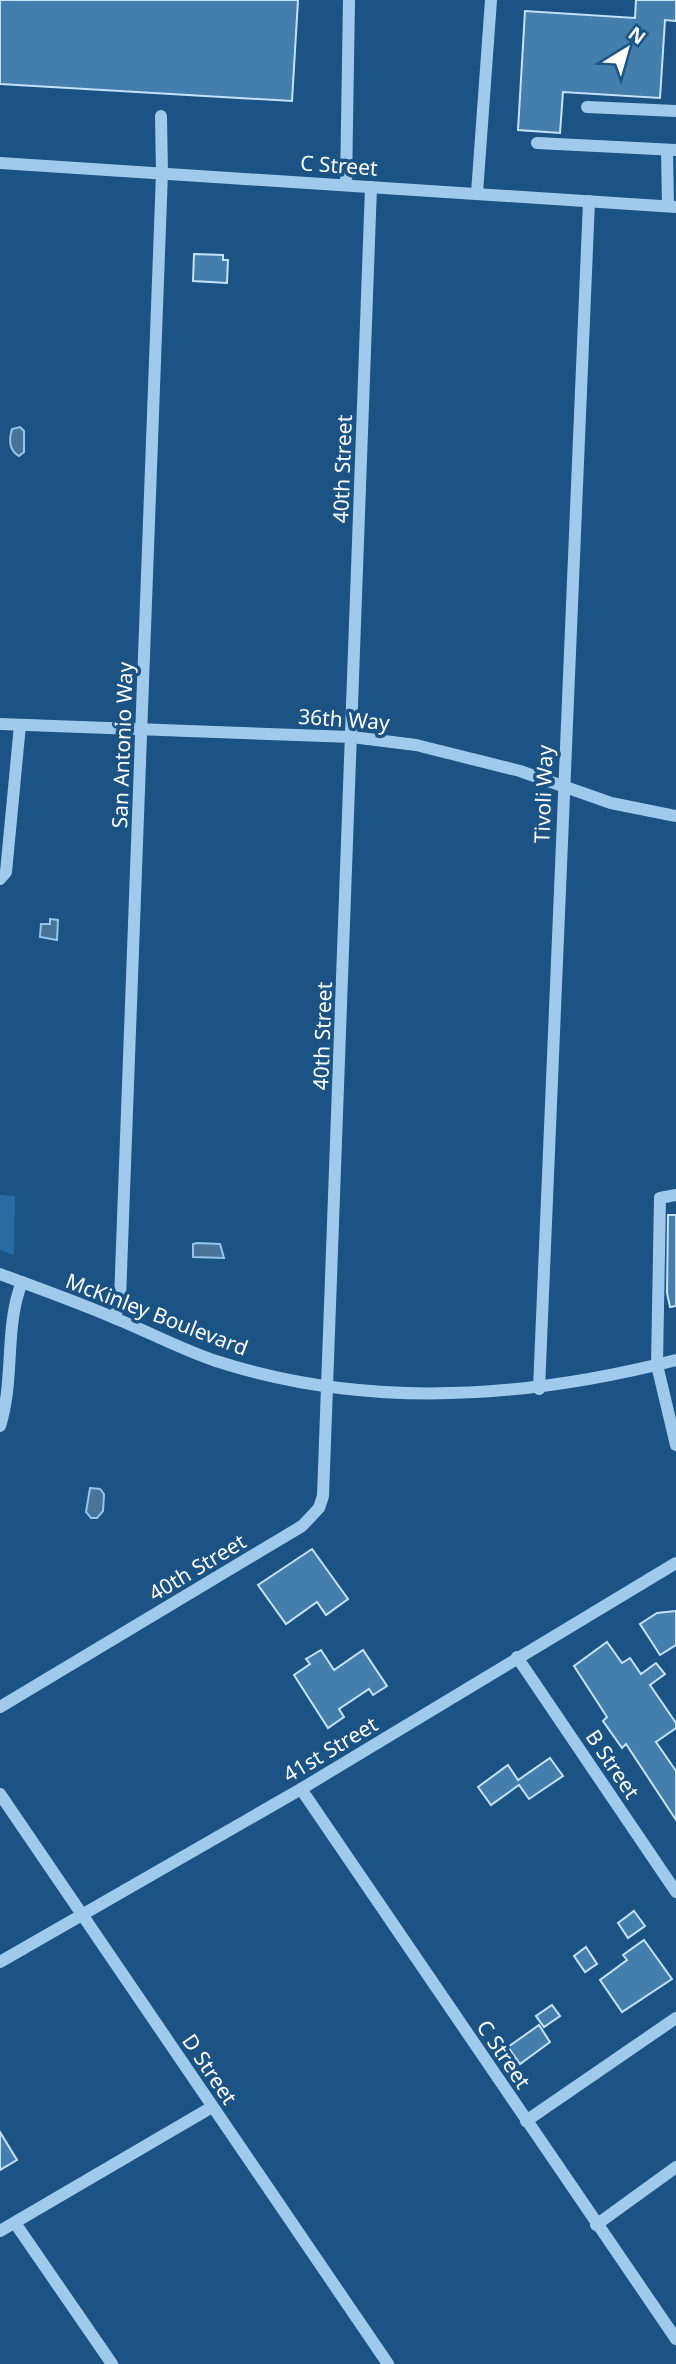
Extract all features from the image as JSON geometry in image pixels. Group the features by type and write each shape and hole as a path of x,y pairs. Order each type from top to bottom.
{"street":[{"path":"345,185 349,0"},
{"path":"477,193 491,0"},
{"path":"587,107 676,111"},
{"name":"San Antonio Way","path":"115,1318 120,1299 142,729 162,173 161,116"},
{"path":"537,143 672,150 672,206"},
{"name":"C Street","path":"0,163 672,206"},
{"name":"40th Street","path":"0,1707 312,1518 319,1508 325,1484 371,187"},
{"name":"Tivoli Way","path":"539,1389 562,787 589,201"},
{"name":"36th Way","path":"0,724 352,737 416,745 474,757 611,803 676,816"},
{"path":"0,880 6,872 20,725"},
{"path":"676,1195 660,1198 657,1365 676,1445"},
{"name":"McKinley Boulevard","path":"0,1274 115,1318 214,1361 328,1387 435,1395 539,1389 676,1360"},
{"path":"0,1426 8,1393 13,1307 22,1283"},
{"name":"41st Street","path":"0,1962 301,1789 517,1657 673,1568"},
{"name":"B Street","path":"517,1657 676,1892"},
{"name":"C Street","path":"301,1789 676,2339"},
{"name":"D Street","path":"0,1794 388,2364"},
{"path":"526,2121 676,2018"},
{"path":"0,2231 212,2107"},
{"path":"596,2225 676,2167"},
{"path":"15,2223 112,2364"}],"shaded area":[{"path":"20,427 24,431 24,452 19,456 13,451 10,440 12,429"},
{"path":"50,919 58,920 57,940 40,937 41,924 50,924"},
{"path":"0,1195 15,1196 14,1255 0,1250"},
{"path":"193,1244 220,1244 224,1258 193,1257"},
{"path":"90,1488 100,1489 104,1494 103,1511 97,1518 91,1518 86,1512"}],"building":[{"path":"0,0 298,0 292,101 0,84"},
{"path":"636,0 676,0 676,21 665,20 660,98 563,92 560,133 518,130 525,11 635,18"},
{"path":"194,254 223,255 223,260 228,260 227,283 193,281"},
{"path":"668,1215 676,1215 676,1306 670,1307 667,1293"},
{"path":"312,1549 348,1599 326,1615 317,1602 286,1624 258,1585"},
{"path":"676,1611 676,1645 660,1655 640,1624 657,1613"},
{"path":"607,1642 622,1663 630,1658 641,1674 656,1663 665,1674 650,1685 676,1723 676,1728 656,1742 676,1771 676,1820 626,1744 622,1748 603,1721 607,1717 574,1666"},
{"path":"321,1650 334,1670 363,1650 387,1686 373,1695 369,1689 339,1709 344,1717 328,1728 294,1675 310,1664 306,1659"},
{"path":"550,1758 563,1776 529,1799 519,1785 491,1805 478,1787 508,1765 518,1780"},
{"path":"634,1911 645,1926 628,1938 618,1923"},
{"path":"644,1940 672,1979 622,2012 600,1980 627,1960 623,1955"},
{"path":"586,1947 597,1964 585,1972 574,1956"},
{"path":"552,2005 560,2016 544,2027 536,2016"},
{"path":"539,2025 550,2042 520,2064 508,2047"},
{"path":"0,2132 17,2160 0,2170"}]}
